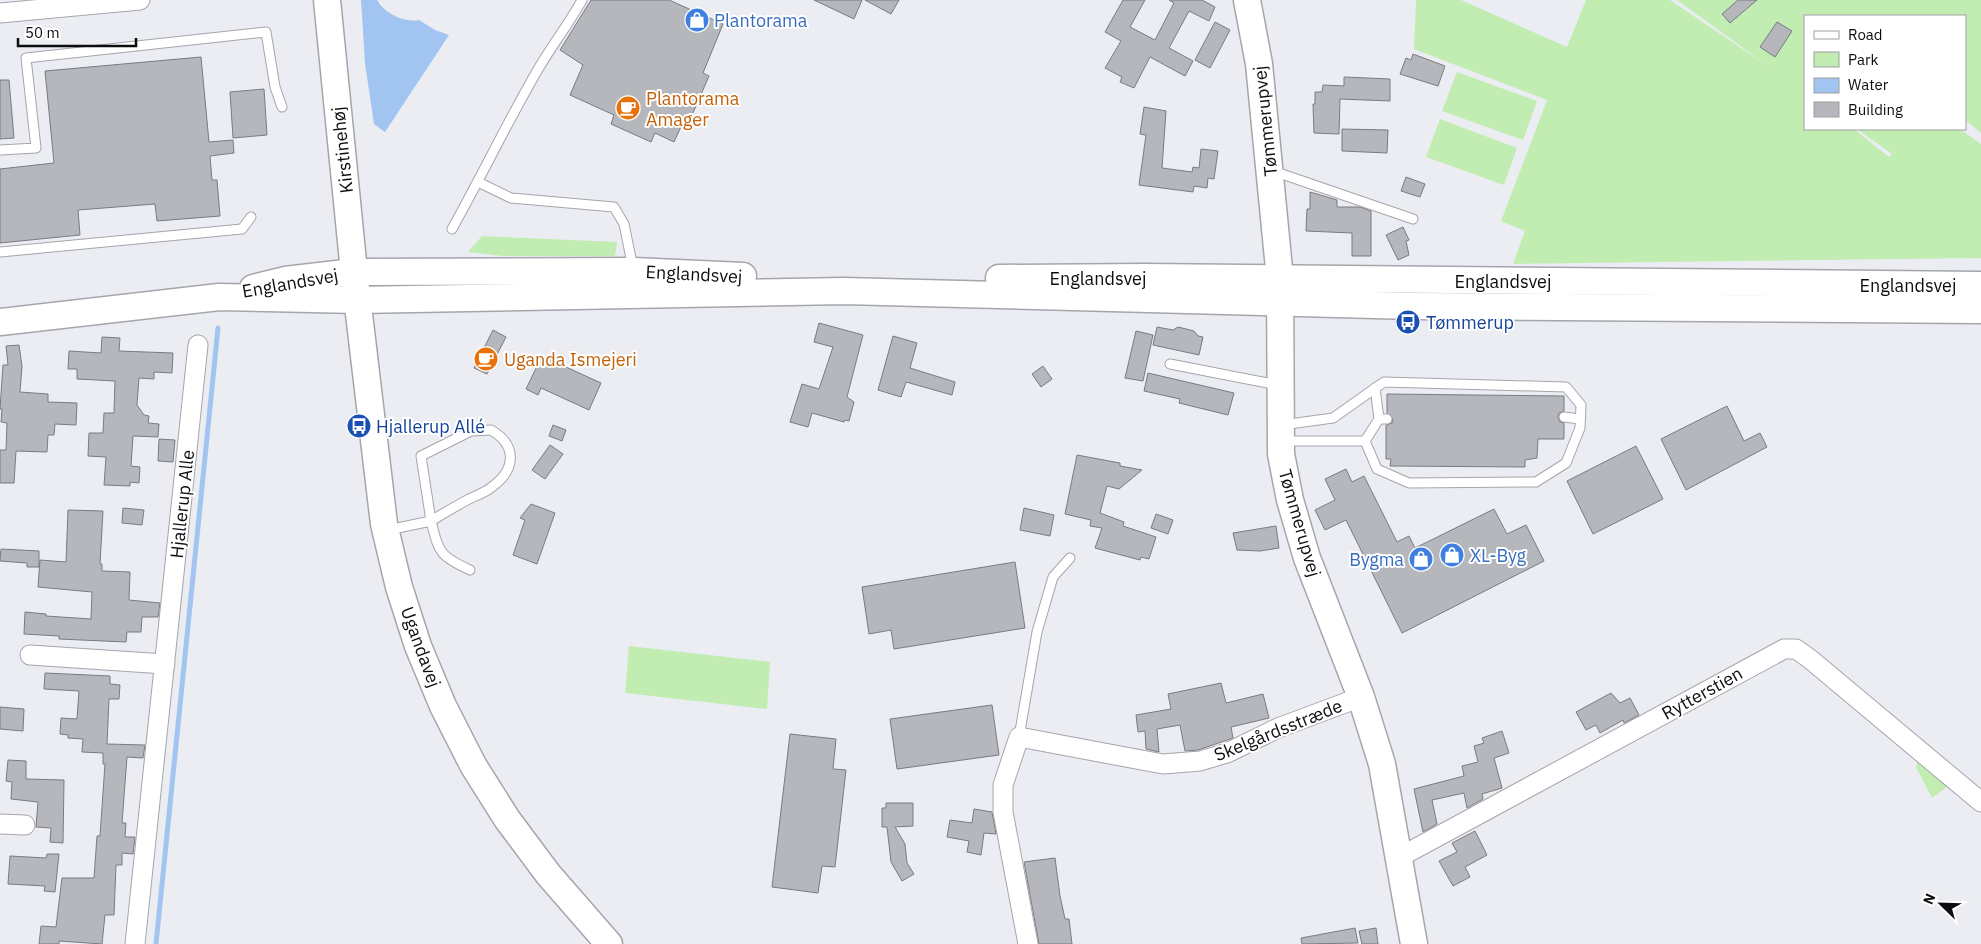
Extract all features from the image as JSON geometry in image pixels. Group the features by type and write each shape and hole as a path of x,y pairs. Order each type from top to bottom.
{"main road":[{"name":"Kirstinehøj","path":"327,0 357,300"},
{"name":"Tømmerupvej","path":"1247,0 1259,64 1270,170 1280,291 1280,433 1290,500 1307,558 1361,697 1382,764 1414,944"},
{"name":"Englandsvej","path":"219,297 285,280 354,272 844,291 1280,291 1981,285"},
{"name":"Englandsvej","path":"0,322 219,297 357,300 634,282"},
{"name":"Englandsvej","path":"1280,291 1981,310"},
{"name":"Ugandavej","path":"357,300 386,530 399,587 418,646 443,706 473,765 507,819 548,874 609,944"}],"street":[{"path":"0,13 140,0"},
{"name":"Hjallerup Alle","path":"136,944 198,345"},
{"name":"Rytterstien","path":"1398,858 1784,649 1796,649 1810,659 1981,802"},
{"path":"30,655 165,664"},
{"name":"Skelgårdsstræde","path":"1019,737 1163,764 1200,760 1227,753 1278,728 1361,697"},
{"path":"1019,737 1003,786 1003,812 1028,944"},
{"path":"0,824 25,825"}],"lane":[{"path":"452,229 478,182 494,147 538,68 582,0"},
{"path":"0,150 36,148 26,58 266,32 275,87 282,108"},
{"path":"1270,170 1413,219"},
{"path":"478,182 510,198 614,207 624,224 634,282"},
{"path":"0,252 242,229 251,217"},
{"path":"1170,364 1279,386"},
{"path":"1280,433 1333,418 1384,382 1566,386 1581,405 1580,428 1566,463 1536,482 1409,483 1377,469 1365,441"},
{"path":"1365,441 1383,419 1376,388"},
{"path":"1564,417 1580,419"},
{"path":"386,530 432,521 493,487 507,471 512,459 508,446 499,434 491,430 470,431 421,456 432,521 437,547 449,561 470,570"},
{"path":"1280,433 1365,441"},
{"path":"1019,737 1029,668 1053,577 1070,558"}],"green space":[{"path":"1416,0 1461,0 1567,47 1586,0 1670,0 1768,66 1677,0 1981,0 1981,133 1966,121 1966,15 1804,15 1804,130 1855,130 1889,157 1892,154 1858,130 1961,130 1981,144 1981,258 1513,264 1525,231 1501,221 1547,100 1414,49"},
{"path":"1457,72 1537,101 1523,140 1442,111"},
{"path":"1440,119 1517,148 1504,185 1426,157"},
{"path":"482,236 617,242 615,256 503,256 468,252"},
{"path":"629,646 770,662 767,709 625,693"},
{"path":"1919,757 1952,783 1932,798 1916,767"}],"water":[{"path":"361,0 377,0 384,9 395,16 413,21 419,20 435,30 449,35 385,132 374,124 365,63"}],"building":[{"path":"591,0 669,0 723,24 703,73 709,76 689,122 684,120 674,142 655,133 651,142 611,124 614,115 570,95 583,65 560,50"},
{"path":"814,0 862,0 854,19"},
{"path":"865,0 899,0 891,14"},
{"path":"1123,0 1145,0 1130,27 1155,40 1174,3 1169,0 1202,0 1215,7 1209,21 1189,11 1169,48 1193,61 1185,76 1150,57 1134,88 1120,82 1122,77 1105,68 1121,41 1105,32"},
{"path":"1738,0 1757,0 1730,23 1722,14"},
{"path":"1215,22 1230,30 1210,68 1195,60"},
{"path":"1777,22 1792,31 1775,57 1760,47"},
{"path":"1413,54 1445,66 1438,86 1400,74 1406,58 1411,60"},
{"path":"201,57 209,142 233,140 234,153 210,156 212,180 217,180 220,216 157,221 155,204 78,210 80,235 0,243 0,169 54,163 45,71"},
{"path":"1344,77 1390,79 1390,101 1340,99 1339,134 1314,133 1313,104 1315,104 1315,92 1322,92 1323,85 1344,86"},
{"path":"0,80 9,80 14,138 0,139"},
{"path":"264,89 267,135 233,138 230,92"},
{"path":"1144,107 1166,111 1162,168 1192,172 1193,167 1199,168 1201,149 1218,151 1214,179 1208,178 1207,188 1194,186 1193,192 1139,185 1146,135 1140,134"},
{"path":"1342,129 1388,130 1387,153 1342,151"},
{"path":"1406,177 1425,184 1420,197 1401,191"},
{"path":"1310,192 1337,200 1337,207 1360,207 1371,211 1371,256 1352,256 1352,233 1306,231 1307,209 1310,209"},
{"path":"1403,227 1409,240 1406,241 1409,255 1398,260 1386,235"},
{"path":"819,323 863,335 847,397 854,402 849,421 845,420 844,422 812,413 808,427 790,422 802,384 819,389 833,347 814,342"},
{"path":"1157,327 1173,330 1178,327 1194,331 1198,336 1203,337 1199,355 1153,345"},
{"path":"493,330 506,337 487,374 474,368"},
{"path":"1136,331 1153,335 1143,381 1125,378"},
{"path":"893,336 917,343 910,368 955,382 952,395 906,382 901,397 878,390"},
{"path":"102,337 120,338 119,351 173,353 172,373 154,372 154,379 139,378 137,405 144,415 149,416 148,423 159,424 158,437 133,436 131,466 140,467 139,483 130,482 130,486 104,485 106,457 88,456 89,433 103,433 104,413 114,413 115,381 77,379 77,369 68,369 69,351 101,353"},
{"path":"19,345 22,366 20,392 48,394 48,402 77,403 76,425 55,424 54,435 48,435 47,452 16,451 14,483 0,483 0,450 6,450 7,423 1,422 2,409 0,409 3,365 8,365 6,346"},
{"path":"542,356 601,383 589,410 541,388 538,395 526,389"},
{"path":"1043,366 1052,379 1041,387 1032,374"},
{"path":"1148,373 1234,393 1228,415 1179,403 1180,399 1144,391"},
{"path":"1387,394 1564,396 1564,411 1559,413 1558,417 1560,422 1564,423 1564,439 1538,439 1537,458 1525,460 1525,467 1390,466 1391,459 1386,459 1386,425 1392,423 1393,419 1387,413"},
{"path":"1727,406 1744,441 1760,433 1767,447 1686,490 1661,439"},
{"path":"553,425 566,430 562,441 549,436"},
{"path":"159,439 175,440 173,462 158,461"},
{"path":"550,445 563,454 545,479 532,470"},
{"path":"1636,446 1663,499 1593,534 1567,481"},
{"path":"1077,455 1120,463 1120,466 1142,470 1119,489 1107,486 1100,513 1124,522 1123,526 1156,537 1149,559 1141,557 1140,560 1095,548 1102,528 1090,526 1091,520 1065,514"},
{"name":"XL-Byg","path":"1346,469 1352,482 1364,476 1397,542 1409,536 1415,548 1494,509 1507,534 1526,525 1544,561 1402,633 1346,520 1325,530 1315,510 1335,500 1325,479"},
{"path":"531,504 555,513 537,564 513,555 525,520 520,518"},
{"path":"123,508 144,510 142,525 122,523"},
{"path":"1024,508 1054,515 1050,536 1020,530"},
{"path":"68,510 103,511 100,564 102,564 102,571 130,572 129,600 160,603 158,617 142,617 141,632 127,632 126,642 59,639 59,636 24,634 25,612 46,614 46,616 91,619 92,592 38,587 40,560 66,562"},
{"path":"1156,514 1173,520 1168,534 1151,528"},
{"path":"1276,526 1279,548 1260,551 1237,550 1233,533"},
{"path":"1,549 39,551 39,567 27,567 27,563 0,561"},
{"path":"1015,562 1025,628 894,649 891,630 869,634 862,587"},
{"path":"45,673 110,676 110,684 120,685 119,699 109,699 107,744 145,745 143,758 127,757 122,823 126,823 125,837 135,837 133,854 122,853 122,865 116,865 114,915 105,915 102,944 59,941 59,944 39,944 41,926 56,927 62,878 94,878 97,836 100,836 105,764 103,764 103,753 82,752 83,739 68,738 68,735 60,734 61,718 77,719 79,691 44,689"},
{"path":"1221,683 1226,703 1263,694 1269,718 1231,727 1233,738 1198,750 1185,751 1180,725 1157,729 1159,752 1146,749 1145,731 1138,732 1136,715 1171,709 1168,694"},
{"path":"1611,693 1620,703 1630,698 1639,715 1624,723 1623,720 1600,733 1596,725 1586,730 1576,712"},
{"path":"992,705 999,755 897,769 890,719"},
{"path":"0,707 24,709 23,731 0,729"},
{"path":"1502,731 1509,753 1494,758 1502,788 1482,794 1483,799 1467,808 1464,793 1432,800 1437,824 1423,832 1414,789 1464,776 1462,766 1478,762 1474,746 1484,743 1482,738"},
{"path":"790,734 836,739 833,769 846,770 835,867 822,866 818,893 772,887"},
{"path":"8,760 26,761 26,779 64,780 63,843 50,842 51,828 36,827 38,802 11,799 12,782 6,781"},
{"path":"886,803 913,803 913,826 895,827 905,844 907,863 914,874 902,881 891,862 887,827 882,827 882,808 886,808"},
{"path":"974,809 992,812 996,834 984,833 981,855 967,852 969,841 947,837 950,820 972,823"},
{"path":"1475,831 1487,855 1465,867 1470,877 1453,886 1439,861 1457,852 1452,843"},
{"path":"47,854 59,854 55,892 44,891 45,886 8,884 10,856 46,858"},
{"path":"1055,858 1060,896 1065,919 1069,919 1072,944 1039,944 1024,862"},
{"path":"1355,928 1358,943 1302,944 1301,938"},
{"path":"1376,928 1378,944 1362,944 1359,931"}],"waterway":[{"path":"156,944 218,328"}],"place":[{"name":"Plantorama","path":"697,20"},
{"name":"Plantorama Amager","path":"628,108"},
{"name":"Tømmerup","path":"1408,322"},
{"name":"Uganda Ismejeri","path":"486,359"},
{"name":"Hjallerup Allé","path":"359,426"},
{"name":"XL-Byg","path":"1452,555"},
{"name":"Bygma","path":"1421,559"}]}
